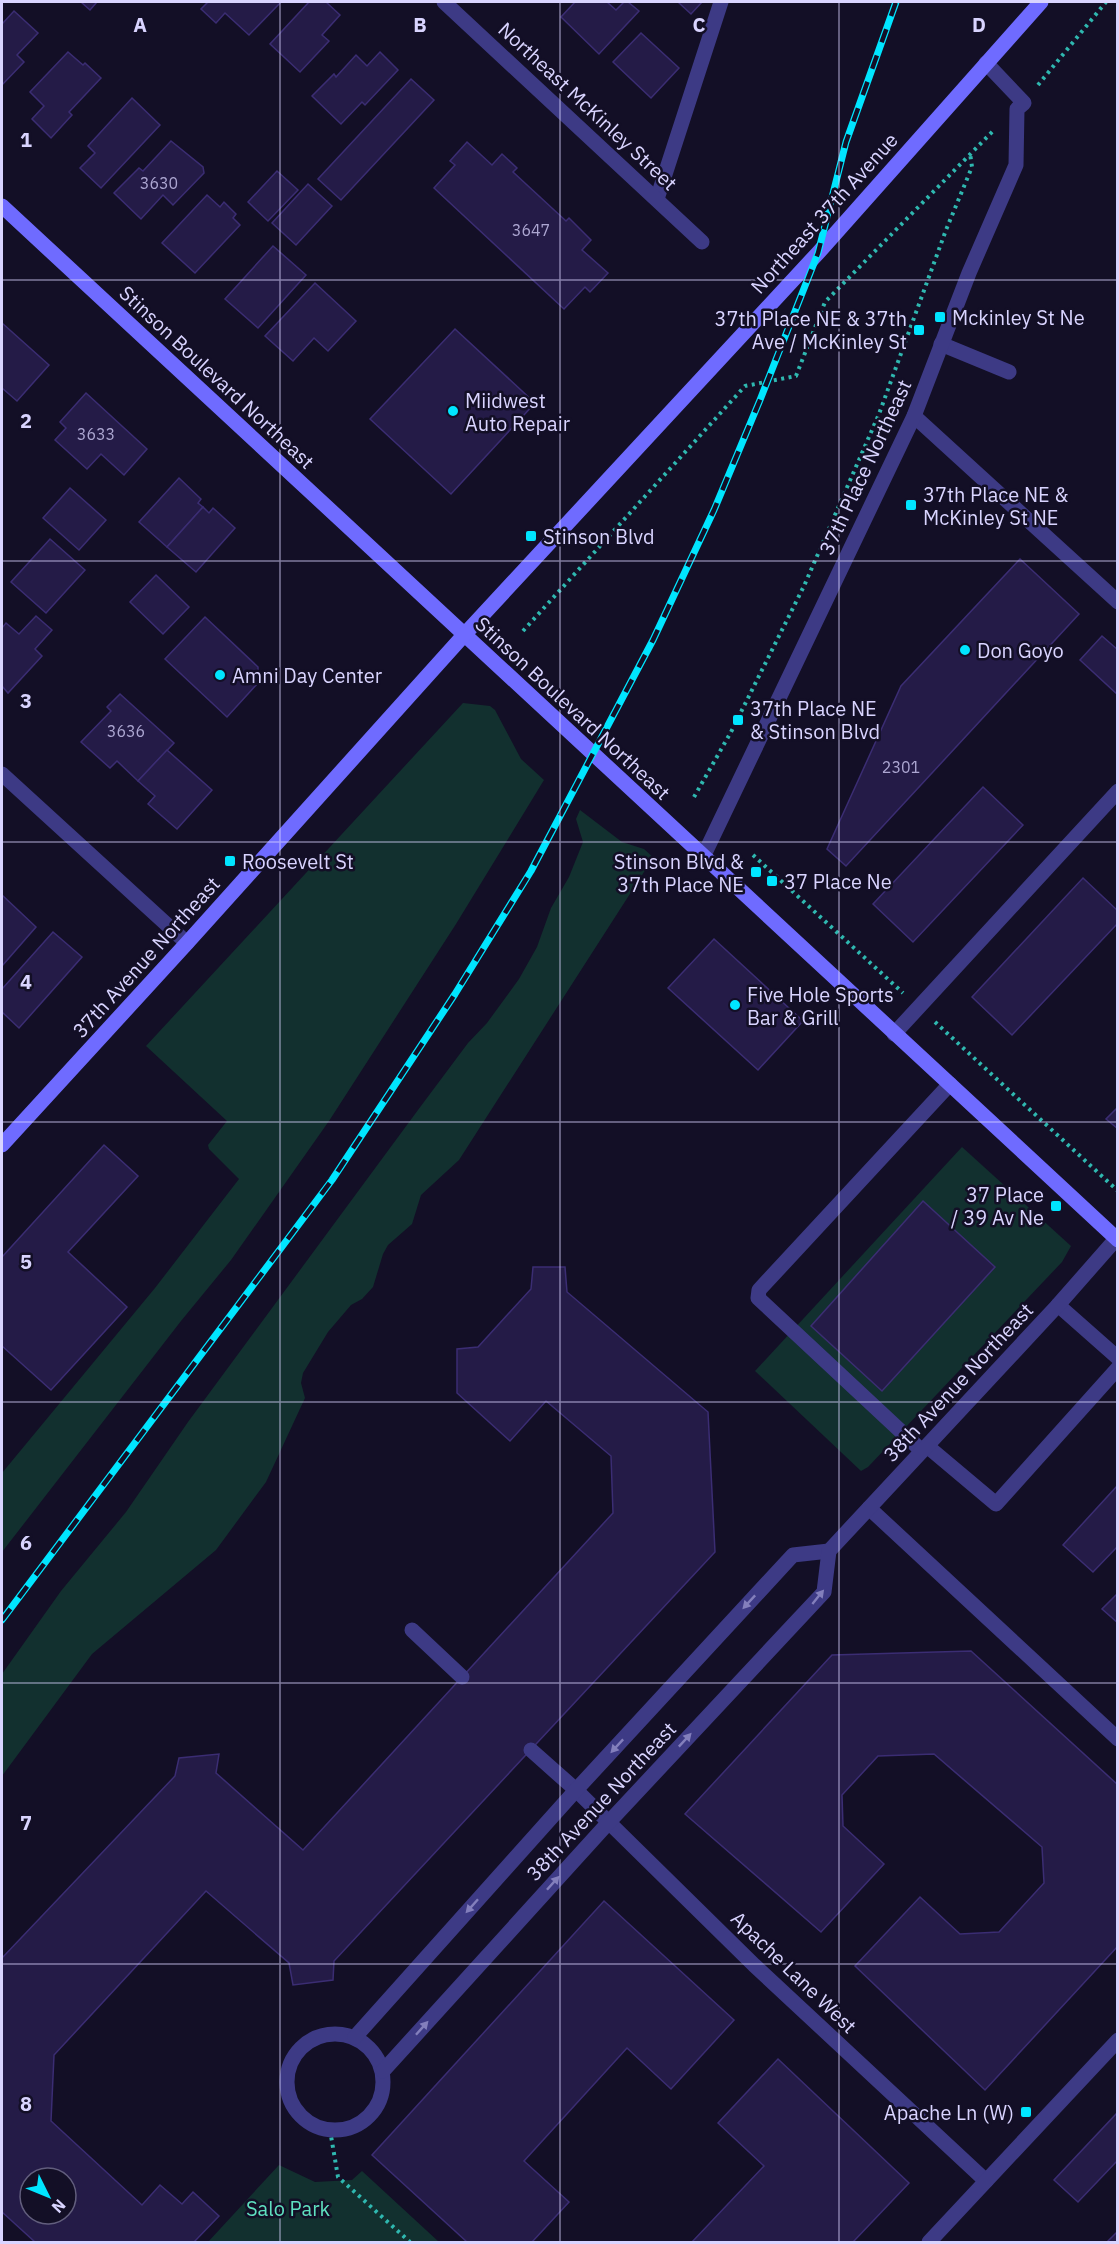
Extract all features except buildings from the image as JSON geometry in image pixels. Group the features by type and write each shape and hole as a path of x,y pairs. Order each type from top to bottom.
{"street":[{"name":"Northeast McKinley Street","path":"444,2 702,242"},
{"path":"657,199 721,2"},
{"name":"Northeast 37th Avenue","path":"464,635 818,253 1041,2"},
{"name":"37th Place Northeast","path":"703,857 914,416 969,273 1017,165 1017,109 1024,103 986,63"},
{"name":"Stinson Boulevard Northeast","path":"2,206 1117,1239"},
{"path":"941,344 1009,372"},
{"path":"914,416 1118,602"},
{"name":"37th Avenue Northeast","path":"2,1145 464,635"},
{"path":"2,774 187,943"},
{"path":"894,1034 1118,791"},
{"path":"950,1084 759,1290 758,1298 925,1448 996,1504 1118,1368"},
{"name":"38th Avenue Northeast","path":"383,2071 609,1822 824,1592 829,1551 1117,1239"},
{"path":"1058,1305 1118,1358"},
{"path":"869,1508 1118,1738"},
{"name":"38th Avenue Northeast","path":"355,2037 576,1790 793,1555 829,1551"},
{"path":"412,1630 462,1677"},
{"name":"Apache Lane West","path":"531,1749 576,1790 754,1965 986,2181"},
{"path":"340,2033 355,2037 375,2054 383,2071 383,2089 377,2107 366,2120 349,2128 330,2130 317,2127 301,2117 291,2103 286,2085 289,2067 298,2050 313,2039 340,2033"},
{"path":"929,2242 1118,2040"}],"path":[{"path":"1056,60 1106,2"},
{"path":"523,631 745,386 796,376 825,302 970,152 972,167 946,230 879,414 804,586 731,732 694,797"},
{"path":"330,2130 338,2177 410,2242"}],"green space":[{"path":"463,703 490,706 495,710 521,759 544,780 456,924 329,1121 231,1260 2,1552 2,1473 155,1288 239,1179 209,1149 208,1145 227,1121 146,1046"},
{"path":"580,810 622,842 644,849 655,859 644,872 459,1160 421,1195 412,1224 388,1245 373,1287 362,1299 351,1305 328,1332 303,1373 301,1383 305,1398 266,1482 216,1550 92,1654 2,1776 2,1674 61,1591 126,1512 188,1422 418,1110 519,979 537,947 551,908 569,877 583,842 576,819"},
{"path":"962,1147 1071,1246 1062,1262 868,1467 861,1471 755,1371"},
{"name":"Salo Park","path":"279,2165 315,2182 352,2180 362,2171 439,2242 208,2242"}],"railway":[{"path":"2,1620 332,1180 455,994 531,871 653,640 714,510 818,253 846,142 896,2"}],"place":[{"name":"Mckinley St Ne","path":"940,317"},
{"name":"37th Place NE & 37th Ave / McKinley St","path":"919,330"},
{"name":"Miidwest Auto Repair","path":"453,411"},
{"name":"37th Place NE & McKinley St NE","path":"911,505"},
{"name":"Stinson Blvd","path":"531,536"},
{"name":"Don Goyo","path":"965,650"},
{"name":"Amni Day Center","path":"220,675"},
{"name":"37th Place NE & Stinson Blvd","path":"738,720"},
{"name":"Roosevelt St","path":"230,861"},
{"name":"Stinson Blvd & 37th Place NE","path":"756,872"},
{"name":"37 Place Ne","path":"772,881"},
{"name":"Five Hole Sports Bar & Grill","path":"735,1005"},
{"name":"37 Place / 39 Av Ne","path":"1056,1206"},
{"name":"Apache Ln (W)","path":"1026,2112"}]}
